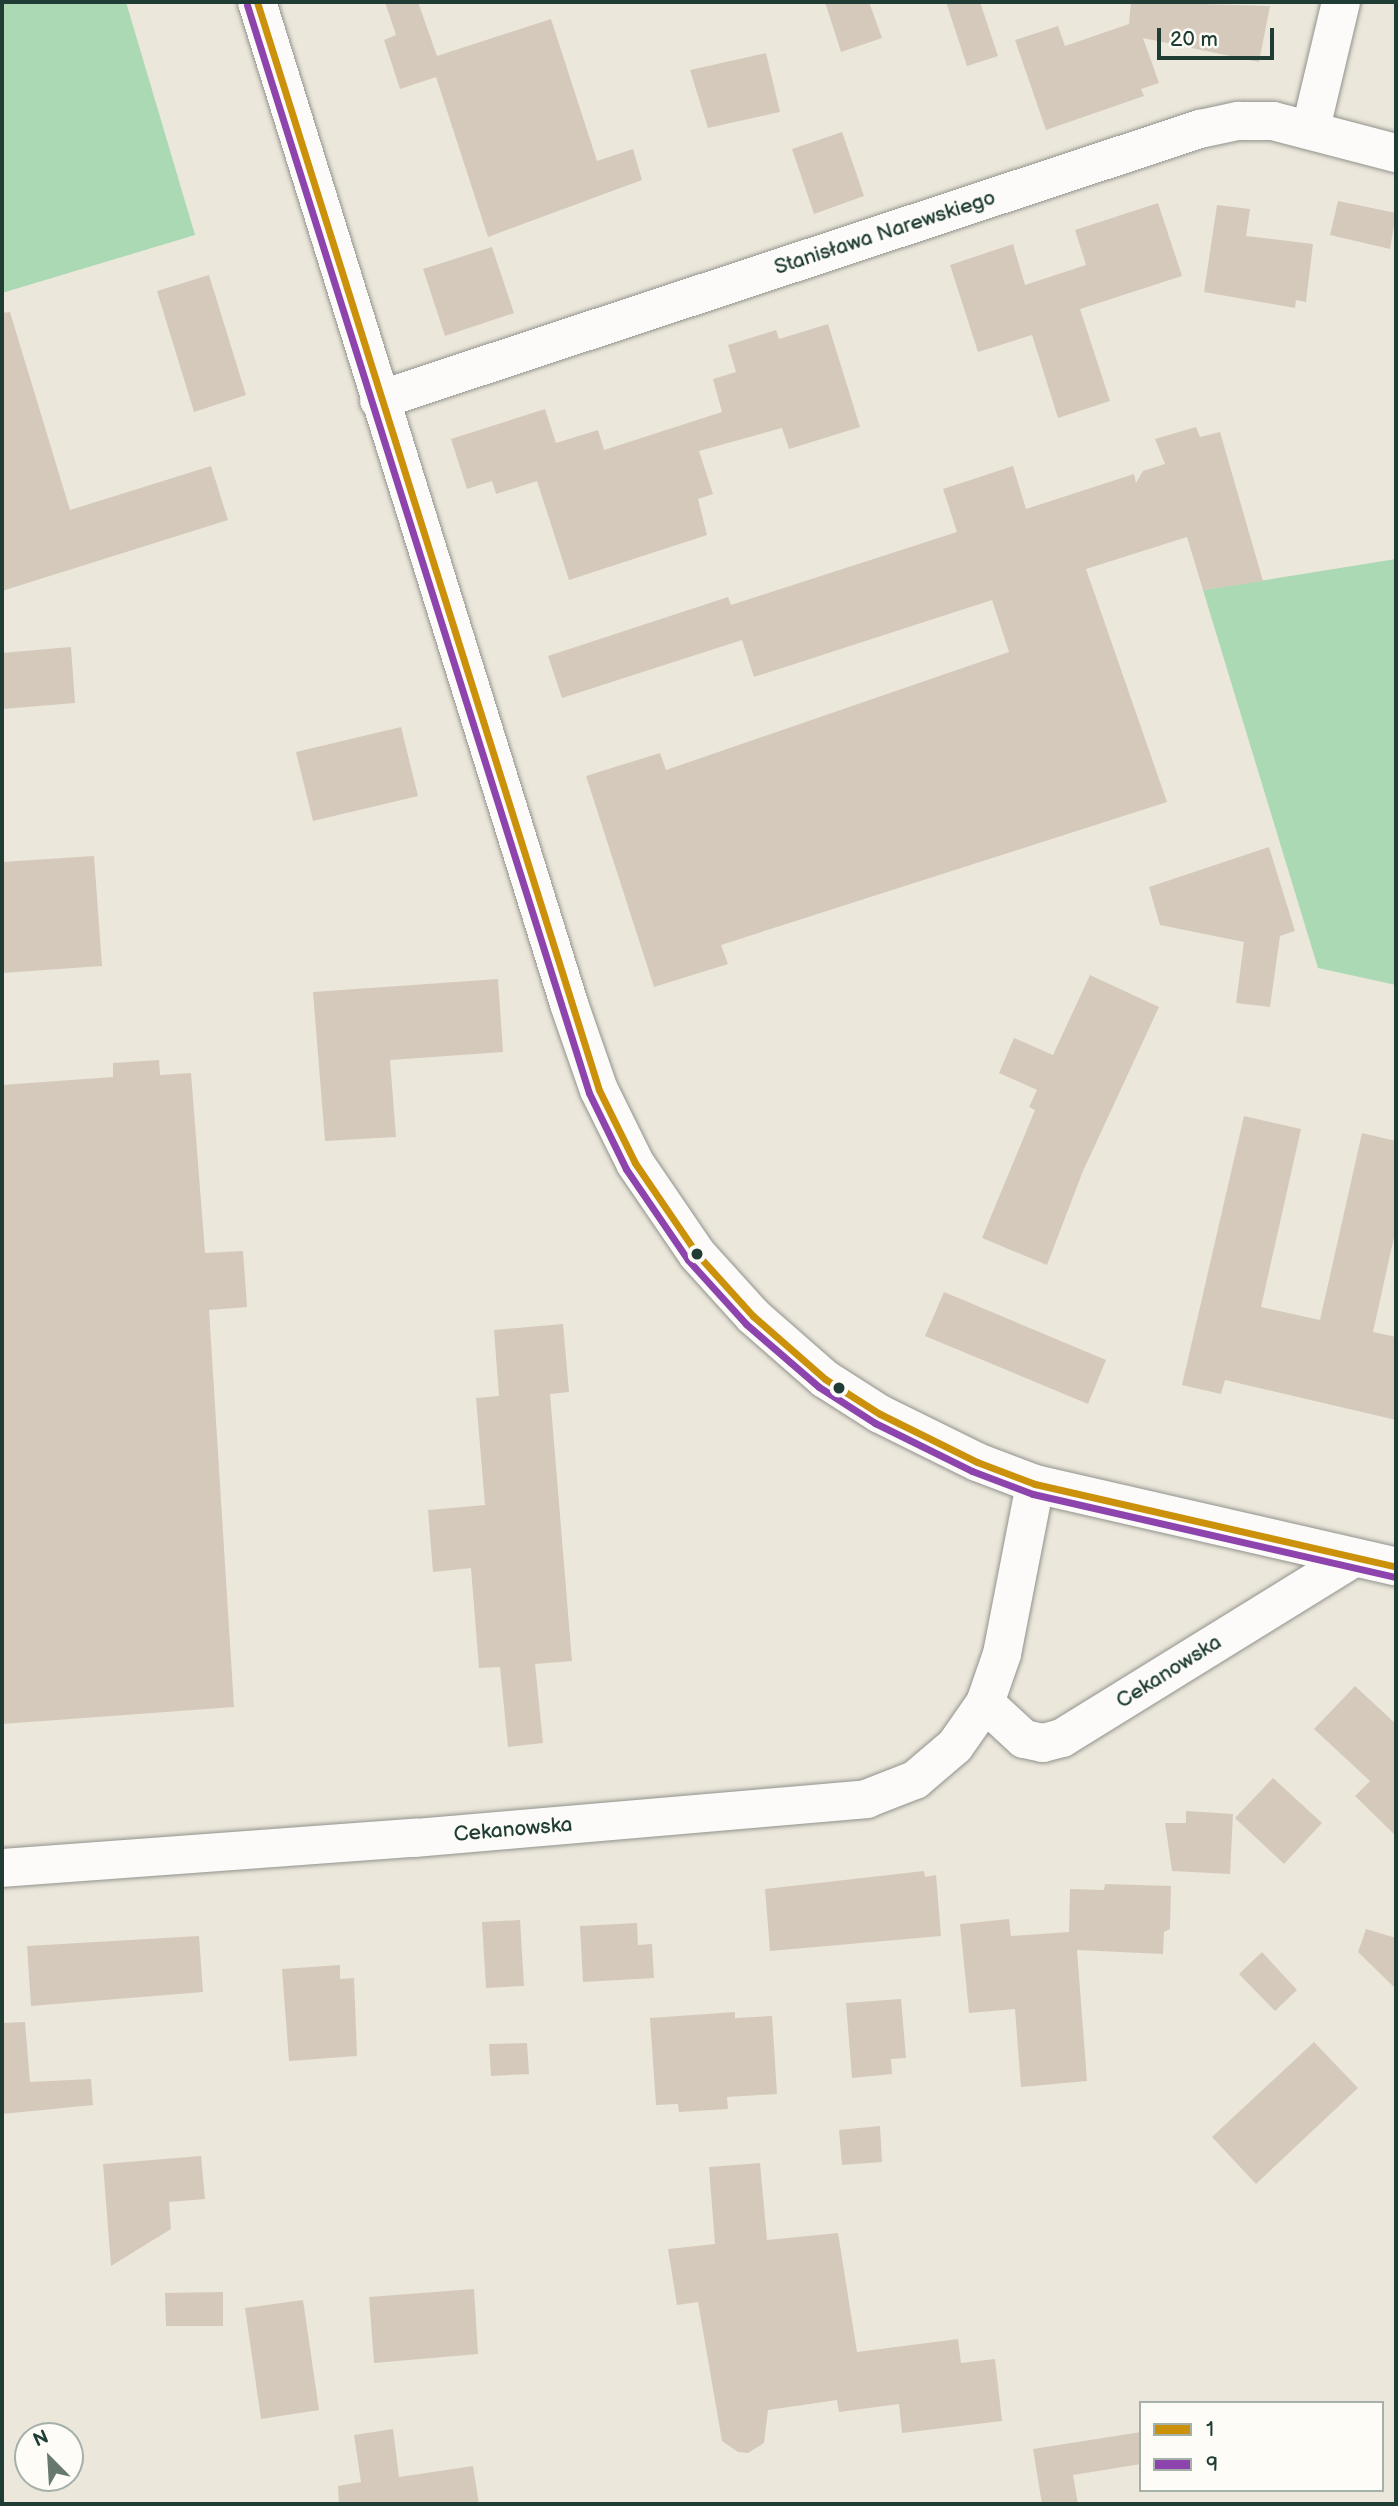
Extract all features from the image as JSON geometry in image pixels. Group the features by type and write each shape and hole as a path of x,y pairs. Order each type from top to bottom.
{"street":[{"path":"257,2 379,400 569,1004 599,1090 635,1163 697,1254 753,1316 825,1379 880,1414 977,1462 1035,1484 1396,1567"},
{"path":"1311,128 1340,2"},
{"name":"Stanisława Narewskiego","path":"379,400 1200,129 1239,121 1311,128 1396,153"},
{"name":"Cekanowska","path":"2,1868 415,1838 866,1799 915,1780 955,1746 985,1703 1002,1654 1035,1484"},
{"name":"Cekanowska","path":"985,1703 1024,1739 1044,1743 1062,1738 1354,1558"}],"green space":[{"path":"2,2 126,2 195,235 2,293"},
{"path":"1396,559 1396,985 1318,968 1203,590"}],"building":[{"path":"385,2 418,2 437,56 551,19 597,161 633,149 642,180 488,237 436,77 400,89 384,40 396,35"},
{"path":"825,2 869,2 882,38 841,52"},
{"path":"946,2 980,2 998,56 967,66"},
{"path":"1131,2 1270,6 1259,62 1143,38 1159,83 1141,89 1144,96 1046,130 1015,40 1058,26 1065,46 1129,24"},
{"path":"766,53 780,112 708,128 690,70"},
{"path":"842,132 864,196 814,214 792,149"},
{"path":"1338,201 1396,213 1390,249 1330,235"},
{"path":"1158,203 1182,276 1080,309 1110,401 1058,418 1032,335 978,352 950,265 1013,244 1025,285 1086,265 1075,230"},
{"path":"1217,205 1250,209 1246,236 1313,244 1306,302 1296,300 1295,308 1204,292"},
{"path":"492,247 514,313 445,336 423,269"},
{"path":"209,275 246,395 194,412 157,291"},
{"path":"10,312 70,510 211,466 228,520 2,591 2,313"},
{"path":"828,324 860,427 789,449 782,428 699,451 713,494 698,499 707,535 569,580 537,481 496,494 492,481 467,489 451,439 545,409 556,443 598,430 604,450 722,412 713,379 736,372 728,345 776,330 779,339"},
{"path":"1196,427 1200,437 1220,432 1263,581 1203,590 1187,537 1086,569 1167,802 721,945 728,964 654,987 586,776 660,753 666,770 1009,652 992,600 754,677 742,640 562,698 548,656 728,597 731,605 957,532 943,489 1013,466 1026,509 1134,474 1136,483 1143,471 1165,464 1155,439"},
{"path":"71,647 75,703 2,709 2,653"},
{"path":"401,727 418,796 313,821 296,752"},
{"path":"1269,847 1295,931 1280,936 1270,1007 1236,1003 1244,942 1160,925 1149,887"},
{"path":"94,856 102,966 2,973 2,862"},
{"path":"1090,975 1159,1007 1083,1171 1047,1265 982,1238 1035,1110 1029,1107 1037,1090 999,1073 1014,1038 1053,1055"},
{"path":"498,979 503,1052 390,1060 396,1137 325,1141 313,992"},
{"path":"159,1060 160,1075 191,1073 205,1253 243,1251 247,1307 209,1310 234,1707 2,1724 2,1085 113,1077 113,1063"},
{"path":"1244,1116 1301,1129 1261,1307 1320,1320 1362,1133 1396,1141 1396,1228 1373,1332 1396,1337 1396,1420 1225,1380 1221,1394 1182,1385"},
{"path":"944,1292 1106,1360 1088,1404 925,1336"},
{"path":"563,1324 569,1392 550,1394 572,1661 535,1664 543,1743 508,1747 500,1667 479,1668 471,1568 433,1572 428,1510 485,1505 476,1398 499,1396 494,1330"},
{"path":"1355,1686 1396,1724 1396,1836 1355,1796 1370,1781 1314,1729"},
{"path":"1273,1778 1322,1823 1284,1864 1235,1818"},
{"path":"1186,1811 1233,1814 1230,1874 1172,1871 1165,1823 1186,1823"},
{"path":"924,1871 925,1877 936,1875 941,1936 770,1951 765,1889"},
{"path":"1105,1884 1171,1886 1170,1929 1164,1932 1163,1954 1077,1950 1087,2081 1021,2087 1015,2009 969,2013 960,1924 1009,1919 1011,1936 1069,1932 1070,1889 1104,1890"},
{"path":"520,1920 524,1986 486,1988 482,1922"},
{"path":"637,1923 638,1945 652,1944 654,1978 583,1982 580,1926"},
{"path":"1366,1929 1396,1938 1396,1989 1358,1952"},
{"path":"199,1936 203,1992 31,2006 27,1946"},
{"path":"1262,1952 1297,1990 1275,2011 1239,1974"},
{"path":"340,1965 340,1979 354,1978 357,2056 289,2061 282,1969"},
{"path":"901,1999 906,2058 891,2059 892,2074 852,2078 846,2003"},
{"path":"735,2012 735,2018 772,2016 777,2094 727,2097 728,2109 679,2112 678,2104 656,2105 650,2018"},
{"path":"25,2022 30,2082 91,2079 93,2105 2,2114 2,2023"},
{"path":"1314,2042 1358,2088 1256,2184 1212,2137"},
{"path":"527,2043 529,2074 491,2076 489,2044"},
{"path":"880,2126 882,2162 842,2165 839,2130"},
{"path":"201,2156 205,2199 169,2202 171,2229 111,2266 103,2164"},
{"path":"760,2163 767,2240 838,2233 857,2352 958,2339 961,2363 995,2359 1002,2421 902,2433 899,2404 839,2412 837,2400 768,2410 764,2443 748,2453 738,2452 722,2441 698,2302 677,2305 668,2249 715,2244 709,2167"},
{"path":"474,2289 478,2354 374,2363 369,2297"},
{"path":"223,2292 223,2326 166,2326 165,2293"},
{"path":"303,2300 319,2410 261,2419 245,2308"},
{"path":"393,2429 399,2477 473,2466 479,2504 339,2504 338,2486 361,2482 354,2435"},
{"path":"1139,2432 1139,2464 1073,2475 1078,2504 1042,2504 1033,2449"}],"transit line":[{"name":"1","path":"257,2 599,1090 635,1163 697,1254 753,1316 825,1379 880,1414 977,1462 1035,1484 1396,1567"},
{"name":"9","path":"247,5 589,1093 626,1169 688,1260 746,1324 819,1387 875,1423 972,1471 1033,1494 1394,1577"}]}
